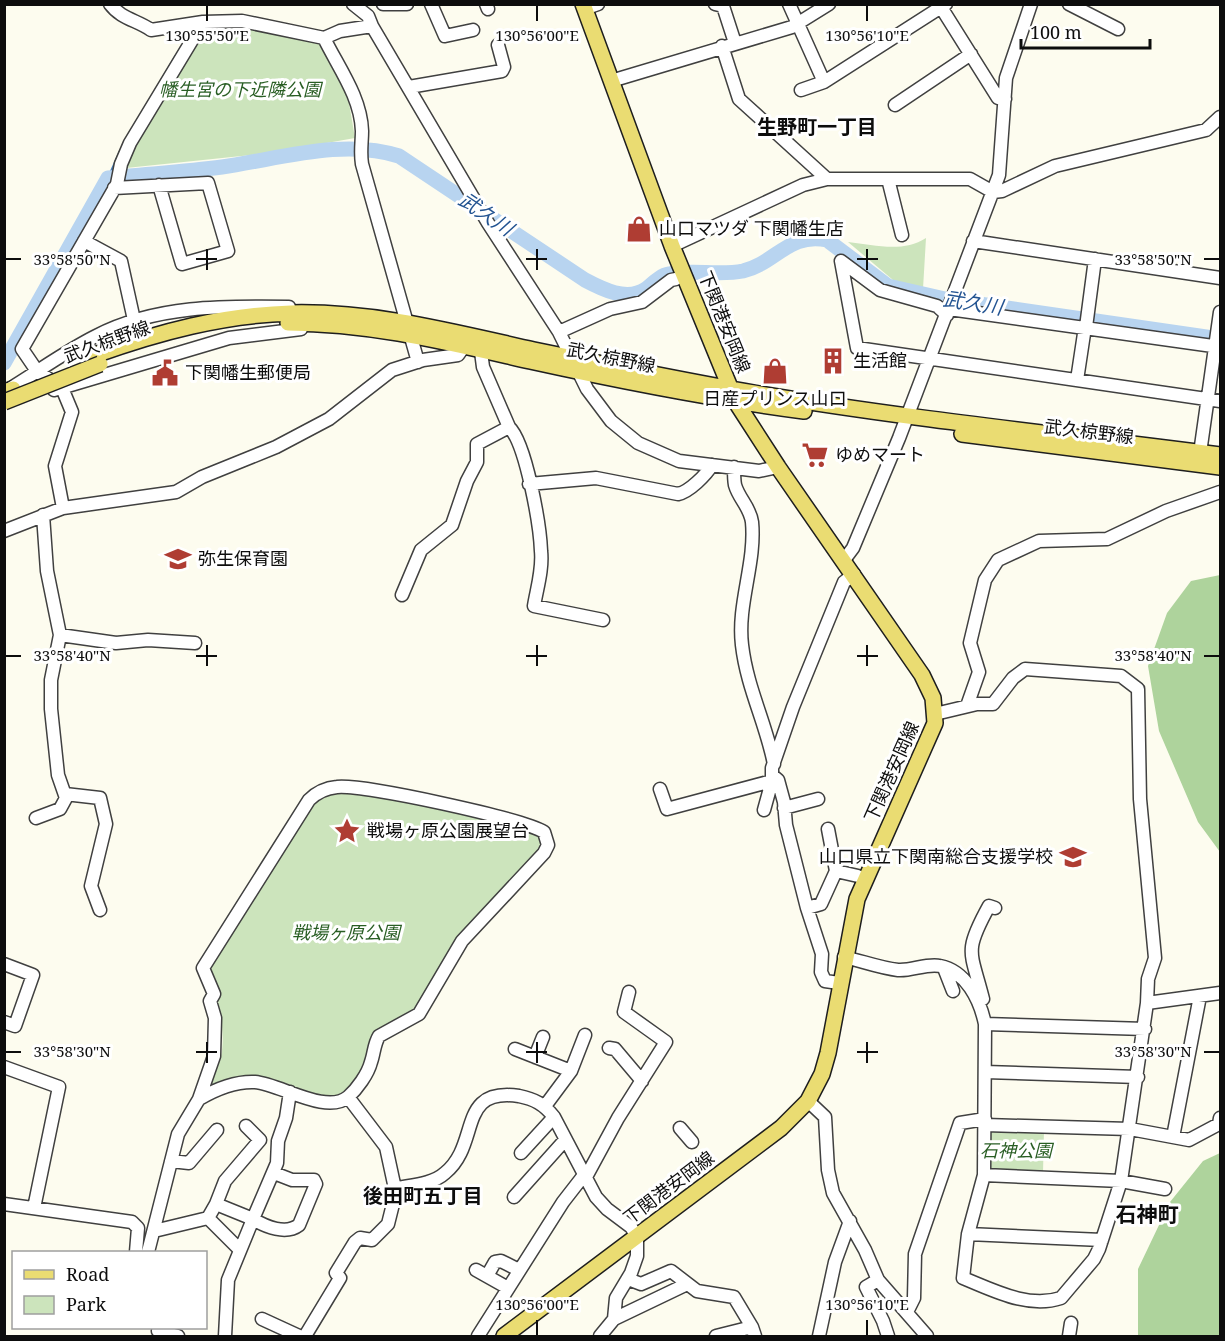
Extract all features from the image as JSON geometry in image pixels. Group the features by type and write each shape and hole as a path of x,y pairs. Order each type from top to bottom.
{"main road":[{"name":"下関港安岡線","path":"504,1336 781,1128 808,1101 826,1064 839,983 857,899 932,734 935,714 928,685 854,574 778,467 733,395 681,275 611,81 588,6"},
{"name":"武久椋野線","path":"7,396 158,333 236,317 315,313 409,328 733,395 905,421 1035,445 1199,458 1221,455"},
{"name":"武久椋野線","path":"1199,458 1221,467"}],"street":[{"path":"110,4 122,17 136,20 151,30 203,22 251,22 324,38 370,21"},
{"path":"353,4 370,21 472,197 559,332 603,413 638,443 679,461 759,471 778,467"},
{"path":"370,21 372,6 377,4"},
{"path":"383,4 407,4"},
{"path":"430,4 445,36 473,30"},
{"path":"715,4 723,6 739,99 827,179"},
{"path":"789,4 824,82"},
{"path":"611,81 798,24 829,4"},
{"path":"844,560 853,549 905,421 993,192 1002,159 1005,99 1011,56 1031,4"},
{"path":"1069,4 1118,29"},
{"path":"801,90 824,82 942,6 998,98 1005,99"},
{"path":"63,508 55,466 72,412 62,388 37,371 22,349 115,186 130,142 203,22"},
{"path":"324,38 344,73 356,106 362,131 360,156 418,362"},
{"path":"409,87 504,70 498,45"},
{"path":"895,105 971,54"},
{"path":"672,246 792,190 827,179 970,179 993,192 1002,191 1063,163 1206,130 1221,117"},
{"path":"888,179 902,235"},
{"path":"115,186 208,183 228,251 183,264 159,185"},
{"path":"84,241 121,261 134,320"},
{"path":"973,241 1221,278"},
{"path":"1077,380 1095,259"},
{"path":"1217,342 948,310 880,291 841,261 857,348 1221,401"},
{"path":"559,332 610,309 642,302 670,280 681,275"},
{"path":"7,396 37,371 97,335 134,320 185,309 259,306 344,309 386,315 409,328"},
{"path":"1199,458 1221,312"},
{"path":"7,396 62,388 198,346 258,333 409,328"},
{"path":"4,531 63,508 176,492 202,477 276,447 329,419 392,370 418,362 458,355 474,342 509,427 523,453 542,551 534,606 603,620"},
{"path":"402,595 421,550 452,525 467,481 477,462 477,444 509,427"},
{"path":"529,484 596,478 678,494 687,492 694,483 704,478 712,465"},
{"path":"734,467 735,486 748,506 752,523 752,551 744,602 742,644 750,691 773,773 778,780 807,908 822,954 822,977 825,981 839,983"},
{"path":"967,706 979,672 970,643 985,580 998,561 1039,541 1107,539 1166,511 1221,492"},
{"path":"36,818 63,807 65,794 58,775 51,709 51,681 60,635 47,571 43,515"},
{"path":"764,810 793,707 844,582 854,574"},
{"path":"60,635 116,643 148,640 195,643"},
{"path":"844,957 895,970 940,966 964,979 982,1009 985,1024 985,1122 984,1175 968,1234 963,1278 1009,1296 1026,1299 1061,1298 1094,1259 1121,1181 1145,1029 1148,979 1155,958 1140,799 1138,689 1121,676 1025,669 1012,678 993,704 967,706 935,714"},
{"path":"660,789 667,809 773,773"},
{"path":"148,1251 181,1127 199,1099 214,1056 215,1018 210,1001 214,994 203,968 294,820 316,794 339,787 367,789 423,800 542,831 548,839 544,853 462,941 419,1014 379,1036 367,1073 348,1097 340,1101 321,1102 265,1083 243,1082 213,1090 199,1099"},
{"path":"65,794 100,798 106,824 91,886 100,910"},
{"path":"784,808 818,799"},
{"path":"807,908 820,904 837,871 828,829"},
{"path":"837,871 858,876"},
{"path":"982,1009 984,998 973,970 970,948 989,906 995,908"},
{"path":"4,964 33,975 15,1026 4,1022"},
{"path":"944,968 953,992"},
{"path":"478,1336 563,1202 585,1176 666,1042 624,1012 629,992"},
{"path":"1147,1003 1221,993"},
{"path":"1173,1137 1200,996"},
{"path":"985,1024 1145,1029"},
{"path":"545,1106 571,1071 585,1035"},
{"path":"534,1057 543,1037"},
{"path":"609,1048 615,1048 642,1081"},
{"path":"514,1049 571,1071"},
{"path":"4,1066 59,1087 34,1209"},
{"path":"985,1072 1138,1077"},
{"path":"225,1336 228,1280 274,1173 290,1092"},
{"path":"397,1188 431,1181 446,1173 463,1152 475,1110 487,1098 514,1096 533,1100 545,1106 554,1117 585,1176 604,1206 631,1227 637,1237 636,1256 628,1279 616,1298 614,1318"},
{"path":"305,1336 340,1278 336,1273 355,1242 360,1238 372,1240 388,1224 397,1188 394,1184 386,1147 348,1097"},
{"path":"808,1101 825,1117 830,1182 839,1205 850,1221 878,1280 927,1336"},
{"path":"521,1153 554,1117"},
{"path":"907,1311 914,1298 915,1254 960,1123 985,1122 1130,1129 1194,1140 1219,1124 1221,1118"},
{"path":"154,1231 208,1218 225,1181 260,1140 246,1126"},
{"path":"680,1128 692,1142"},
{"path":"171,1161 189,1163 217,1130"},
{"path":"514,1197 565,1140"},
{"path":"216,1204 273,1229 294,1228 299,1225 316,1184 314,1180 292,1180 274,1173"},
{"path":"984,1175 1121,1181 1165,1188"},
{"path":"4,1204 132,1222 138,1228 136,1251"},
{"path":"208,1218 240,1250"},
{"path":"819,1336 835,1262 850,1221"},
{"path":"968,1234 1102,1240"},
{"path":"508,1288 482,1273 495,1262 503,1262 519,1270"},
{"path":"628,1279 641,1284 671,1271 685,1285 697,1291 734,1297 753,1332 716,1336"},
{"path":"878,1280 866,1287 884,1320 888,1336"},
{"path":"600,1336 614,1318 685,1285"},
{"path":"262,1319 299,1336"},
{"path":"1069,1336 1071,1323"},
{"path":"158,1332 178,1336"}],"green space":[{"name":"幡生宮の下近隣公園","path":"243,25 320,42 348,97 355,138 270,153 126,168 133,145 203,28"},
{"path":"926,238 923,289 893,280 848,242 898,247 917,243"},
{"path":"1220,575 1220,852 1198,822 1159,731 1148,666 1167,613 1191,581"},
{"name":"戦場ヶ原公園","path":"336,791 394,798 537,832 544,847 452,946 418,1009 391,1023 356,1082 346,1091 334,1097 324,1097 268,1080 210,1086 211,1078 221,1057 223,1034 210,969 310,805"},
{"name":"石神公園","path":"994,1129 1044,1130 1043,1173 993,1171 989,1167 991,1132"},
{"path":"1220,1153 1220,1336 1138,1336 1138,1269 1170,1202 1203,1161"}],"waterway":[{"path":"156,89 176,55"},
{"name":"武久川","path":"4,363 108,178 222,167 333,149 378,151 399,156 585,280 615,293 639,293 669,274 743,271 765,262 792,244 814,239 827,240 888,286 945,299 1220,339"},
{"path":"108,178 120,151"}],"place":[{"name":"山口マツダ 下関幡生店","path":"639,229"},
{"name":"生活館","path":"833,361"},
{"name":"日産プリンス山口","path":"775,371"},
{"name":"下関幡生郵便局","path":"165,373"},
{"name":"ゆめマート","path":"815,455"},
{"name":"弥生保育園","path":"178,559"},
{"name":"戦場ヶ原公園展望台","path":"347,831"},
{"name":"山口県立下関南総合支援学校","path":"1073,857"}],"district":[{"name":"生野町一丁目","path":"817,127"},
{"name":"後田町五丁目","path":"423,1196"},
{"name":"石神町","path":"1147,1215"}]}
